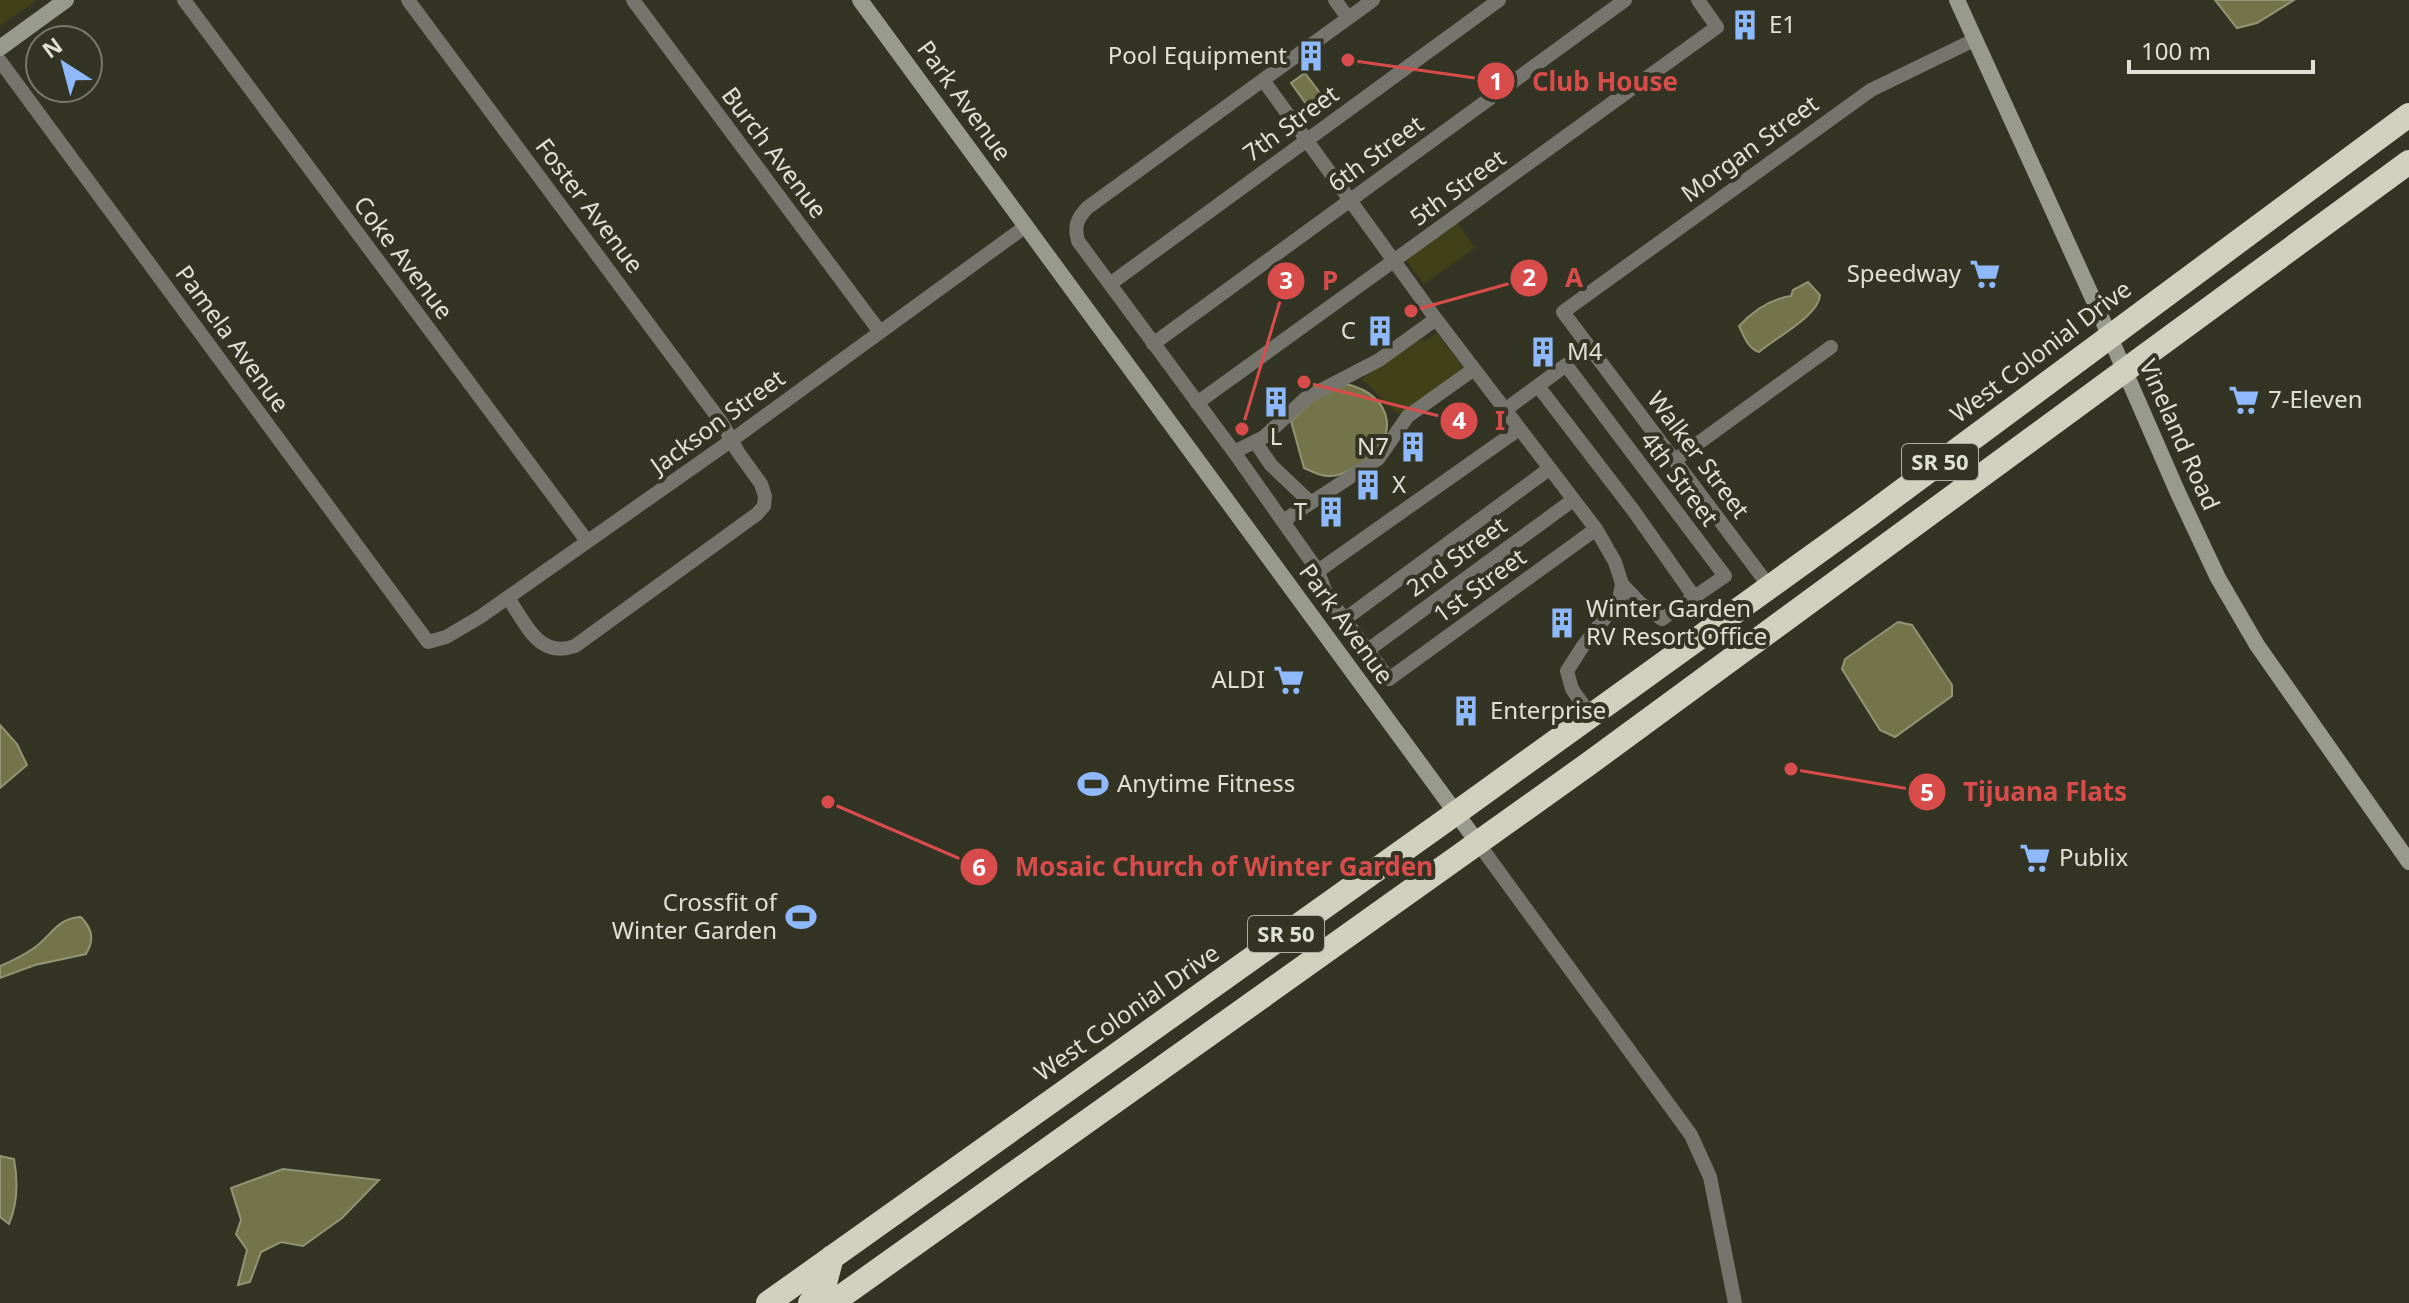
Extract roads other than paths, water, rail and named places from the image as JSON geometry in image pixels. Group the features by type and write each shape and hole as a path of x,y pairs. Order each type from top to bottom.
{"highway":[{"name":"West Colonial Drive","path":"768,1303 1868,516 2409,115"},
{"name":"SR 50","path":"839,1298 1478,843 2409,162"},
{"path":"1779,625 1787,590 1868,516"},
{"path":"1687,689 1700,669 1764,615 1769,586"},
{"path":"1190,1047 1229,1000 1236,986 1237,969"},
{"path":"839,1298 855,1257 904,1205"},
{"path":"810,1303 824,1287 832,1257"}],"street":[{"path":"0,48 66,0"},
{"name":"Coke Avenue","path":"184,0 587,541"},
{"name":"Foster Avenue","path":"408,0 722,423 761,484 765,496 764,506 757,514 575,646 562,651 548,649 508,598"},
{"name":"Burch Avenue","path":"633,0 880,332"},
{"name":"Park Avenue","path":"860,0 1691,1135 1710,1177 1735,1303"},
{"path":"1335,0 1348,18"},
{"path":"1368,650 1327,596 1318,571 1283,521 1078,241 1076,224 1081,216 1373,0"},
{"name":"7th Street","path":"1110,284 1499,0"},
{"name":"6th Street","path":"1153,344 1625,0"},
{"name":"5th Street","path":"1197,403 1717,27 1698,0"},
{"name":"Vineland Road","path":"1959,1 2178,493 2239,617 2409,862"},
{"name":"Morgan Street","path":"1563,312 1871,90 1974,40"},
{"name":"Pamela Avenue","path":"0,61 428,642"},
{"path":"1263,80 1436,319 1596,529 1615,562 1622,584 1619,600 1567,671 1572,689 1591,716"},
{"name":"Jackson Street","path":"428,642 446,637 508,598 1026,226"},
{"name":"Walker Street","path":"1563,312 1769,586"},
{"path":"1234,452 1256,443 1306,398 1379,360 1436,319"},
{"path":"1675,460 1831,347"},
{"name":"4th Street","path":"1505,410 1566,365 1725,576 1662,619 1640,603 1622,584"},
{"path":"1283,521 1378,459 1408,416 1474,369"},
{"path":"1538,386 1633,510 1695,598"},
{"path":"1318,571 1519,429"},
{"path":"1256,443 1271,465 1310,502"},
{"path":"1345,619 1549,469"},
{"name":"2nd Street","path":"1368,650 1573,500"},
{"name":"1st Street","path":"1368,650 1389,679 1596,529"}],"place":[{"name":"E1","path":"1745,25"},
{"name":"Pool Equipment","path":"1311,56"},
{"name":"Club House","path":"1348,60"},
{"name":"Speedway","path":"1985,274"},
{"name":"A","path":"1411,311"},
{"name":"C","path":"1380,331"},
{"name":"M4","path":"1543,352"},
{"name":"I","path":"1304,382"},
{"name":"7-Eleven","path":"2244,400"},
{"name":"L","path":"1276,402"},
{"name":"P","path":"1242,429"},
{"name":"N7","path":"1413,447"},
{"name":"X","path":"1368,485"},
{"name":"T","path":"1331,512"},
{"name":"Winter Garden RV Resort Office","path":"1562,623"},
{"name":"ALDI","path":"1289,680"},
{"name":"Enterprise","path":"1466,711"},
{"name":"Tijuana Flats","path":"1791,769"},
{"name":"Anytime Fitness","path":"1093,784"},
{"name":"Mosaic Church of Winter Garden","path":"828,802"},
{"name":"Publix","path":"2035,858"},
{"name":"Crossfit of Winter Garden","path":"801,917"}]}
